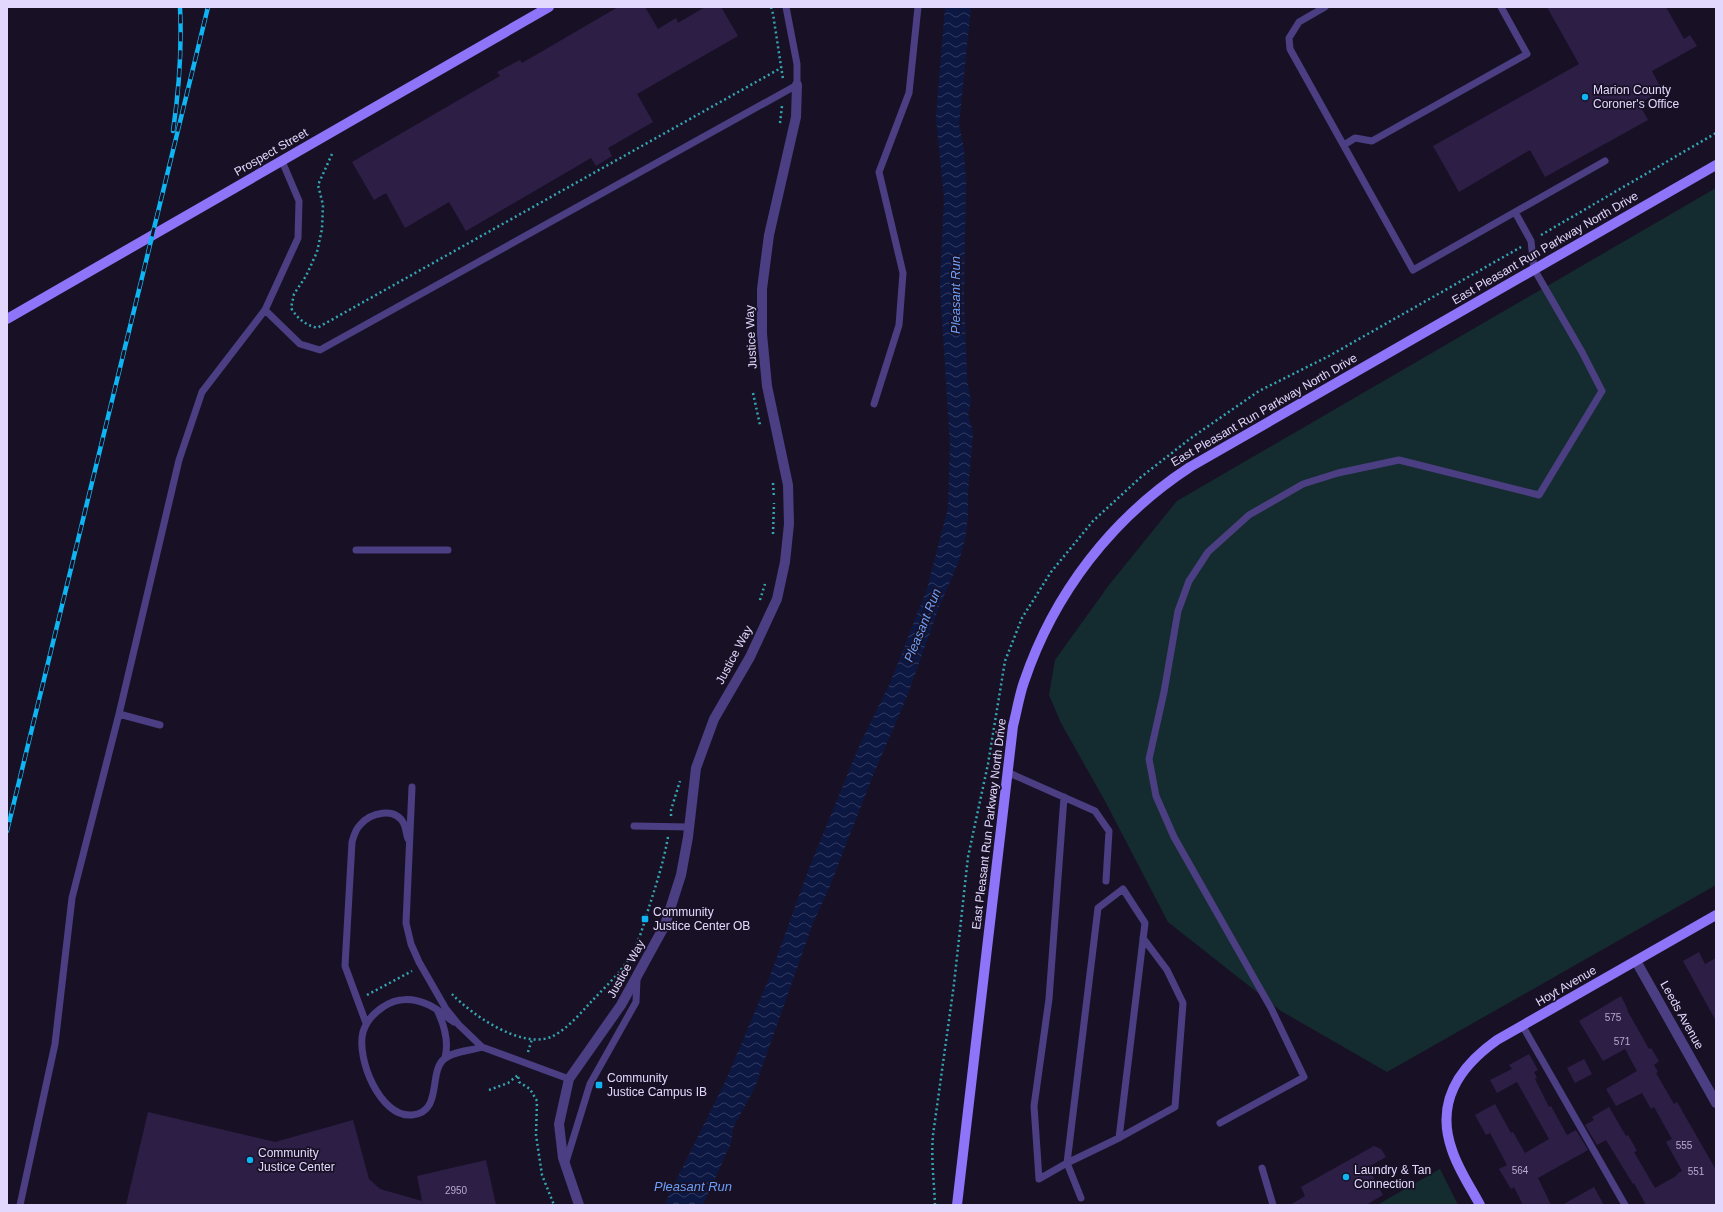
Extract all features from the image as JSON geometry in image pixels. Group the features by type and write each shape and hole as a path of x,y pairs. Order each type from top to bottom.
{"street":[{"name":"Prospect Street","path":"7,319 549,7"},
{"name":"Justice Way","path":"579,1205 563,1158 559,1124 569,1079 621,1005 665,925 681,874 689,827 696,768 714,719 750,658 777,599 785,562 789,524 788,485 767,386 762,334 762,307 764,271 769,235 796,117 797,85"},
{"name":"East Pleasant Run Parkway North Drive","path":"957,1205 1013,726 1024,682 1046,627 1077,575 1110,534 1131,513 1165,484 1190,467 1716,165"},
{"name":"Hoyt Avenue","path":"1480,1205 1452,1151 1447,1127 1447,1113 1450,1100 1456,1083 1467,1066 1488,1047 1522,1025 1716,915"},
{"name":"Leeds Avenue","path":"1636,961 1716,1103"}],"lane":[{"path":"265,310 300,344 320,350 797,85 797,64 786,7"},
{"path":"874,404 899,325 904,273 879,172 909,93 918,7"},
{"path":"1326,7 1299,22 1289,38 1290,49 1413,270 1605,161"},
{"path":"1344,145 1356,138 1372,141 1527,54 1501,7"},
{"path":"20,1205 55,1044 72,898 119,714 178,460 202,392 265,310 298,238 299,201 282,161"},
{"path":"1220,1123 1304,1078 1271,1008 1174,837 1156,796 1149,759 1164,692 1178,611 1189,581 1208,552 1249,515 1303,484 1338,473 1399,460 1539,494 1602,391 1582,352 1534,270 1532,241 1515,212"},
{"path":"356,550 448,550"},
{"path":"119,714 160,726"},
{"path":"1007,772 1095,811 1109,831 1106,882"},
{"path":"412,787 406,923 411,944 432,986 458,1025"},
{"path":"1064,797 1049,999 1034,1106 1039,1179 1175,1107 1183,1003 1166,970 1143,938"},
{"path":"366,1023 345,966 352,842 359,825 368,818 379,814 393,814 404,824 410,847"},
{"path":"634,826 689,827"},
{"path":"1080,1198 1067,1163 1098,908 1123,889 1145,923 1119,1138"},
{"path":"565,1165 590,1084 636,1002 637,976"},
{"path":"437,1011 446,1035 447,1051 445,1058 440,1064 433,1096 429,1106 412,1115 394,1111 385,1103 378,1093 366,1067 362,1044 362,1033 366,1023 380,1009 395,1000 405,999 430,1006 458,1025 482,1047 569,1079"},
{"path":"1522,1025 1625,1205"},
{"path":"445,1058 482,1047"},
{"path":"1262,1168 1273,1205"}],"path":[{"path":"771,7 782,77"},
{"path":"332,154 318,184 323,205 322,229 318,252 306,276 294,294 291,308 297,318 305,324 317,328 781,68"},
{"path":"755,406 761,427"},
{"path":"772,481 773,540"},
{"path":"760,602 766,582"},
{"path":"671,810 680,780"},
{"path":"450,992 461,1003 485,1021 507,1033 532,1039 550,1037 573,1021 617,974 634,950 664,861 668,838"},
{"path":"365,996 415,970"},
{"path":"528,1051 532,1039"},
{"path":"489,1090 508,1083 518,1075 519,1082 530,1089 537,1101 536,1135 542,1175 554,1205"}],"green space":[{"path":"1716,188 1716,885 1387,1072 1281,1011 1168,922 1105,801 1061,723 1049,695 1055,660 1109,585 1177,501"},
{"path":"1440,1169 1458,1205 1377,1205"}],"water":[{"name":"Pleasant Run","path":"945,7 971,7 959,124 964,149 966,182 964,297 967,380 971,401 968,414 973,433 968,491 968,518 965,539 959,561 939,607 906,699 874,773 829,888 813,923 755,1087 733,1128 731,1143 703,1205 664,1205 726,1080 770,976 808,871 860,744 891,681 927,589 948,508 950,445 940,286 944,198 936,118"}],"building":[{"path":"618,7 645,7 658,29 676,18 678,23 705,7 721,7 738,36 637,94 653,122 608,148 612,156 596,166 591,158 466,231 449,202 405,228 386,193 374,200 352,162 500,76 497,72 520,60 522,63"},
{"name":"Marion County Coroner's Office","path":"1547,7 1666,7 1684,39 1690,35 1697,46 1652,71 1662,90 1639,104 1648,120 1545,177 1530,150 1459,192 1433,146 1579,64"},
{"path":"1699,952 1705,964 1716,958 1716,1021 1683,961"},
{"path":"1621,996 1627,1010 1649,1049 1651,1048 1659,1061 1654,1065 1658,1072 1656,1073 1674,1104 1677,1102 1716,1170 1716,1205 1646,1205 1634,1183 1633,1184 1606,1140 1597,1145 1585,1125 1594,1120 1592,1117 1609,1107 1626,1136 1628,1135 1637,1151 1634,1152 1655,1188 1682,1171 1666,1142 1672,1139 1654,1107 1651,1109 1642,1093 1616,1106 1606,1089 1637,1071 1625,1049 1603,1061 1579,1021"},
{"path":"1529,1054 1538,1070 1534,1072 1537,1078 1535,1079 1549,1107 1551,1106 1567,1135 1576,1130 1588,1150 1538,1178 1551,1205 1523,1205 1514,1187 1511,1189 1499,1169 1507,1165 1490,1133 1486,1135 1475,1115 1495,1104 1511,1133 1513,1132 1525,1153 1549,1139 1517,1082 1497,1093 1490,1080 1512,1069 1509,1065"},
{"path":"1584,1059 1592,1074 1575,1083 1567,1068"},
{"name":"Community Justice Center","path":"148,1112 275,1142 353,1120 369,1179 380,1189 422,1201 422,1205 126,1205"},
{"name":"Laundry & Tan Connection","path":"1374,1146 1381,1149 1386,1157 1368,1167 1383,1195 1366,1205 1290,1205 1305,1196 1301,1187"},
{"path":"486,1160 496,1205 423,1205 417,1176"},
{"path":"1594,1187 1604,1205 1562,1205"}],"railway":[{"path":"173,131 180,69 180,7"},
{"path":"7,831 208,7"}],"place":[{"name":"Marion County Coroner's Office","path":"1585,97"},
{"name":"Community Justice Center OB","path":"645,919"},
{"name":"Community Justice Campus IB","path":"599,1085"},
{"name":"Community Justice Center","path":"250,1160"},
{"name":"Laundry & Tan Connection","path":"1346,1177"}]}
